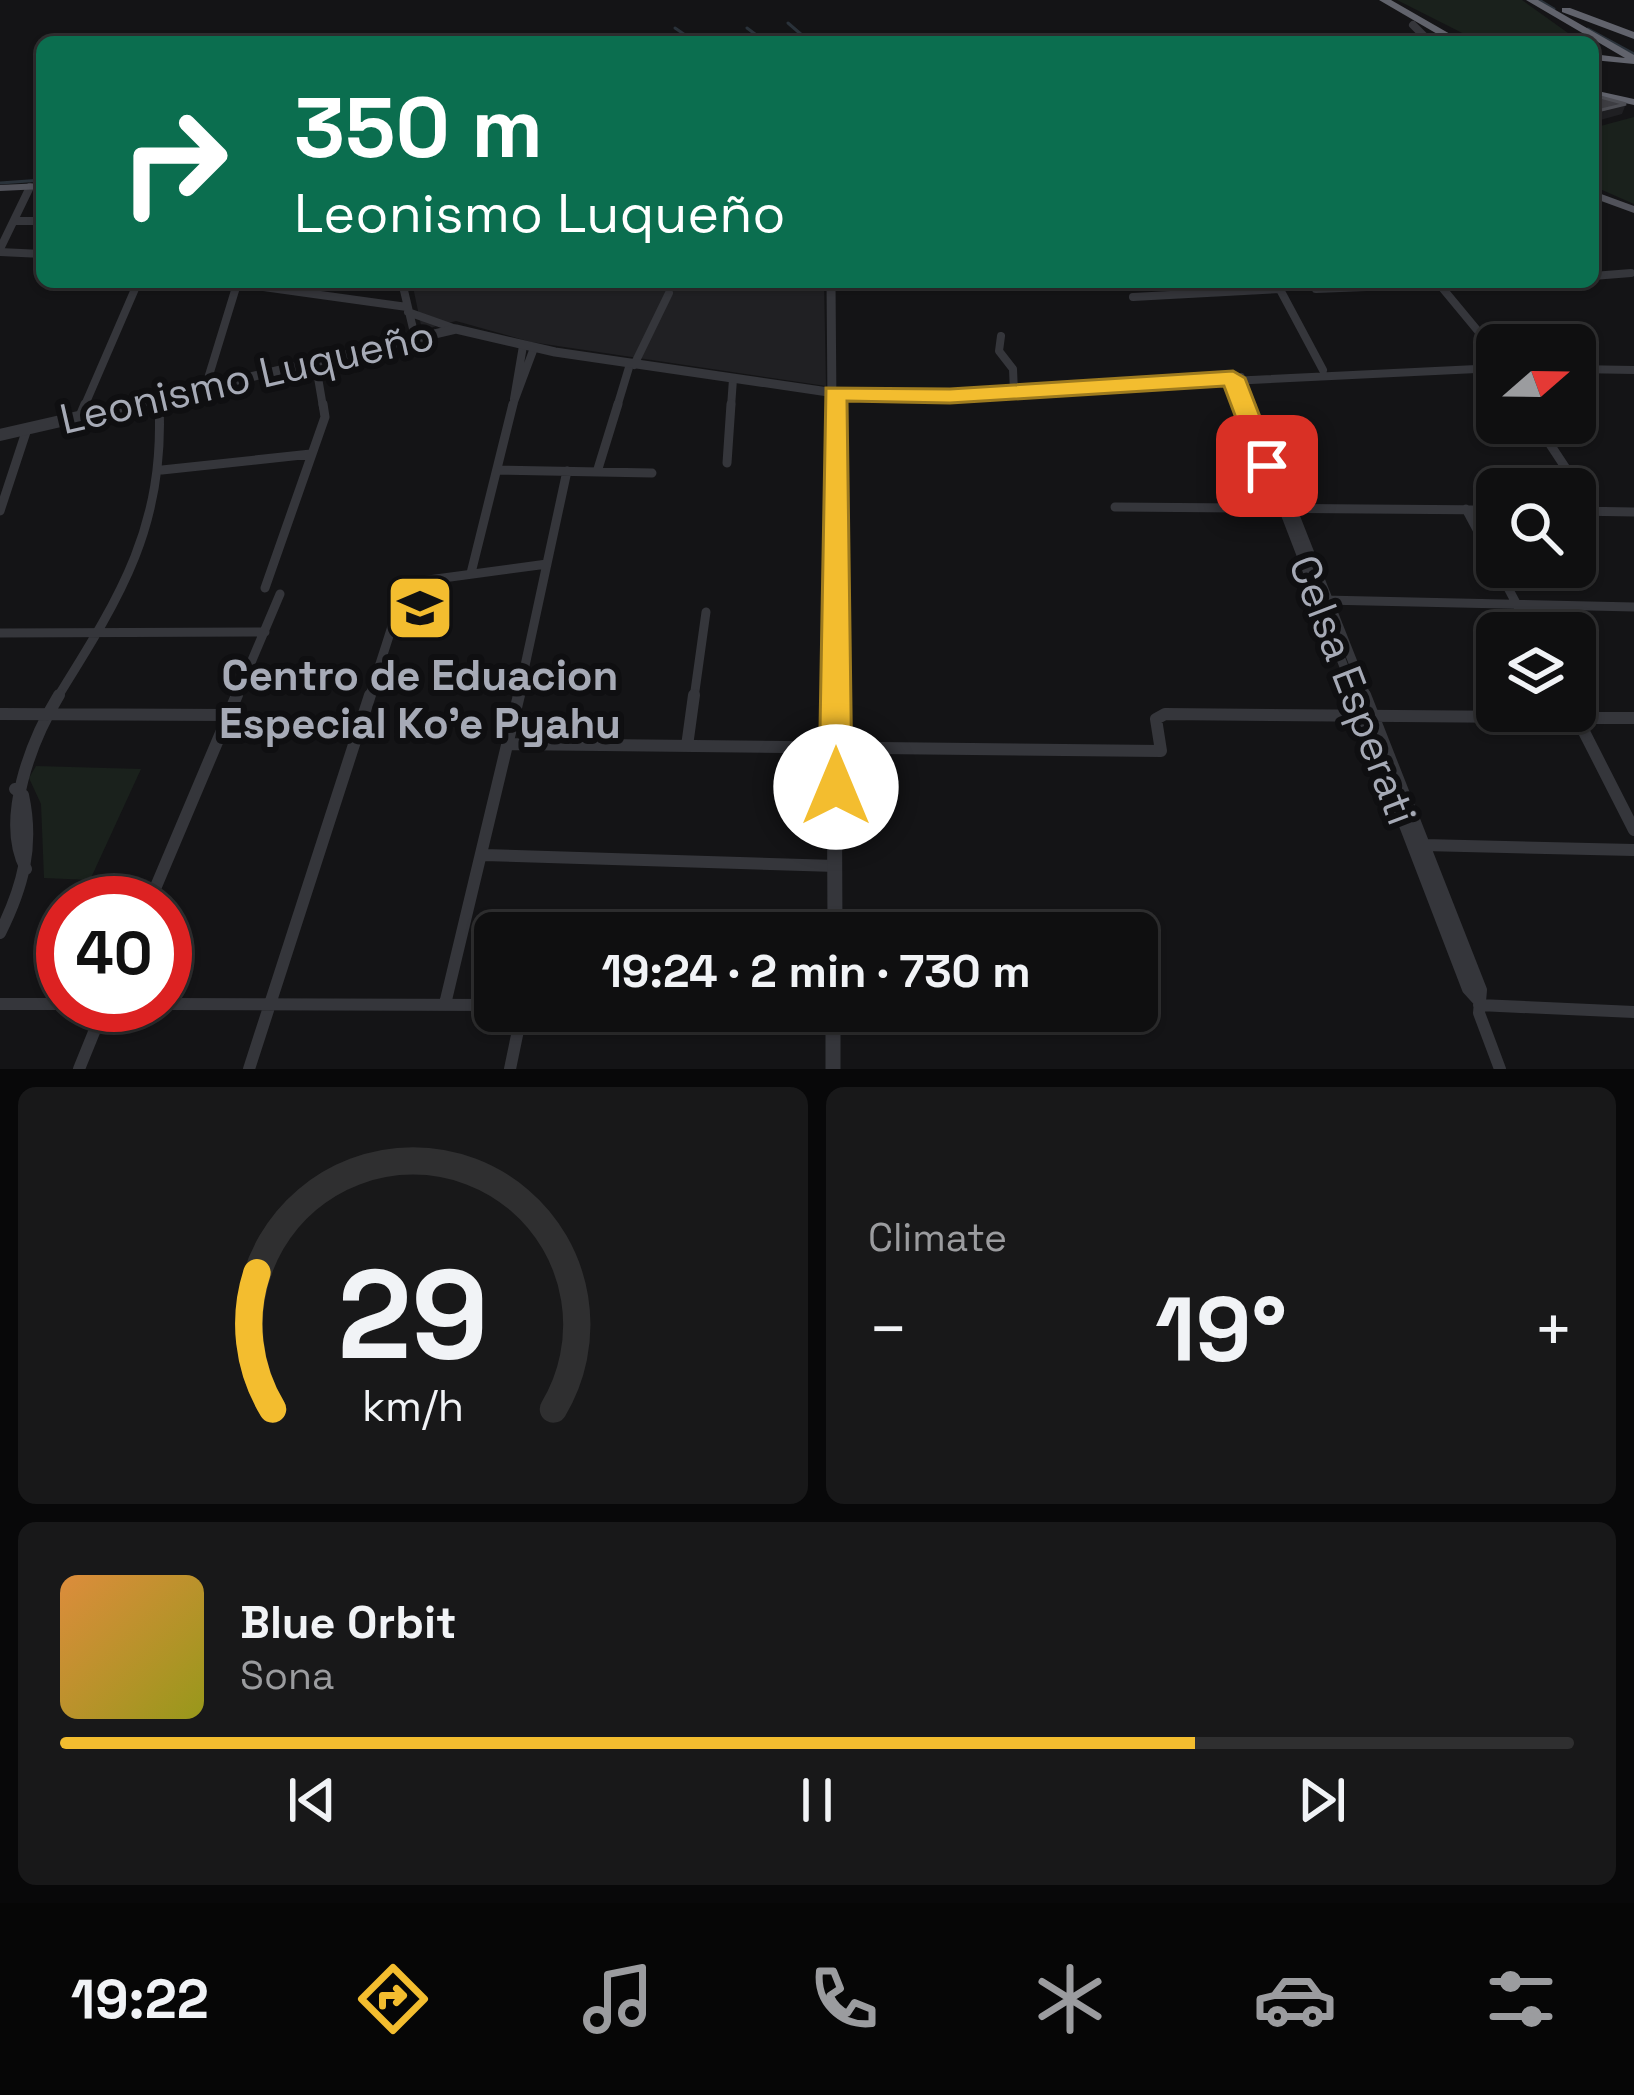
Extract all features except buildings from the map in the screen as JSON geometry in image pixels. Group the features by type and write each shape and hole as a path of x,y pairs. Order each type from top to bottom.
{"highway":[{"path":"1373,0 1434,36"},
{"path":"1384,0 1448,36"},
{"path":"1531,0 1590,36"},
{"path":"1549,0 1634,49"},
{"path":"1562,8 1634,36"},
{"path":"1576,28 1582,36"},
{"path":"1599,41 1634,62"},
{"path":"1599,58 1634,62"},
{"path":"1599,90 1634,100"},
{"path":"1599,91 1634,100"}],"main road":[{"path":"0,188 36,186"},
{"path":"1599,198 1634,210"}],"street":[{"path":"1413,25 1424,36"},
{"path":"36,186 0,250 36,253"},
{"path":"14,220 36,221"},
{"path":"1599,275 1631,273"},
{"path":"80,416 136,288"},
{"path":"206,385 231,288"},
{"path":"280,288 407,310 456,328"},
{"path":"403,288 415,337"},
{"path":"831,288 835,912"},
{"path":"1133,297 1242,288"},
{"path":"1280,288 1323,370"},
{"path":"1316,290 1357,288"},
{"path":"1442,288 1476,329"},
{"path":"597,472 632,365 669,293"},
{"name":"Leonismo Luqueño","path":"0,435 456,328 528,347 632,365 835,393 1014,392 1323,370 1476,368"},
{"path":"1001,336 999,351 1013,369 1014,392"},
{"path":"471,573 528,347"},
{"path":"265,589 325,417 315,360"},
{"path":"1596,369 1634,370"},
{"name":"Celsa Esperati","path":"1237,378 1500,1069"},
{"path":"727,463 733,379"},
{"path":"26,869 19,864 7,827 8,799 143,546 163,470 159,397"},
{"path":"0,511 27,429"},
{"path":"163,470 311,454"},
{"path":"497,470 652,473"},
{"path":"445,1004 484,855 567,471"},
{"path":"1115,507 1476,509"},
{"path":"1466,509 1520,612"},
{"path":"1596,512 1634,512"},
{"path":"249,1069 406,583 547,564"},
{"path":"160,876 280,594"},
{"path":"1323,600 1634,608"},
{"path":"687,746 706,612"},
{"path":"0,633 265,632"},
{"path":"0,714 230,715"},
{"path":"508,744 1161,751 1156,719 1162,715 1476,714"},
{"path":"1596,715 1634,718"},
{"path":"1584,732 1634,830"},
{"path":"0,933 31,859 30,822 23,795 15,789"},
{"path":"1418,845 1634,850"},
{"path":"484,855 836,866"},
{"path":"1478,1002 1634,1012"},
{"path":"0,1004 36,1004"},
{"path":"192,1004 474,1005"},
{"path":"79,1069 94,1032"},
{"path":"510,1069 517,1032"},
{"path":"833,1032 833,1069"}],"shaded area":[{"path":"1397,0 1522,0 1572,36 1468,36"},
{"path":"1634,117 1634,204 1599,189 1599,126"},
{"path":"413,288 824,288 826,386 531,342 456,321 422,330"},
{"path":"36,766 141,769 92,876 44,876 41,804 29,778"}],"waterway":[{"path":"1539,0 1554,9"},
{"path":"788,23 803,36"},
{"path":"675,28 687,36"},
{"path":"747,28 758,36"},
{"path":"1588,29 1634,54"},
{"path":"0,183 36,180"}],"place":[{"name":"Centro de Eduacion Especial Ko'e Pyahu","path":"420,608"}],"route":[{"path":"836,787 835,393 950,396 1233,378 1267,466"}]}
